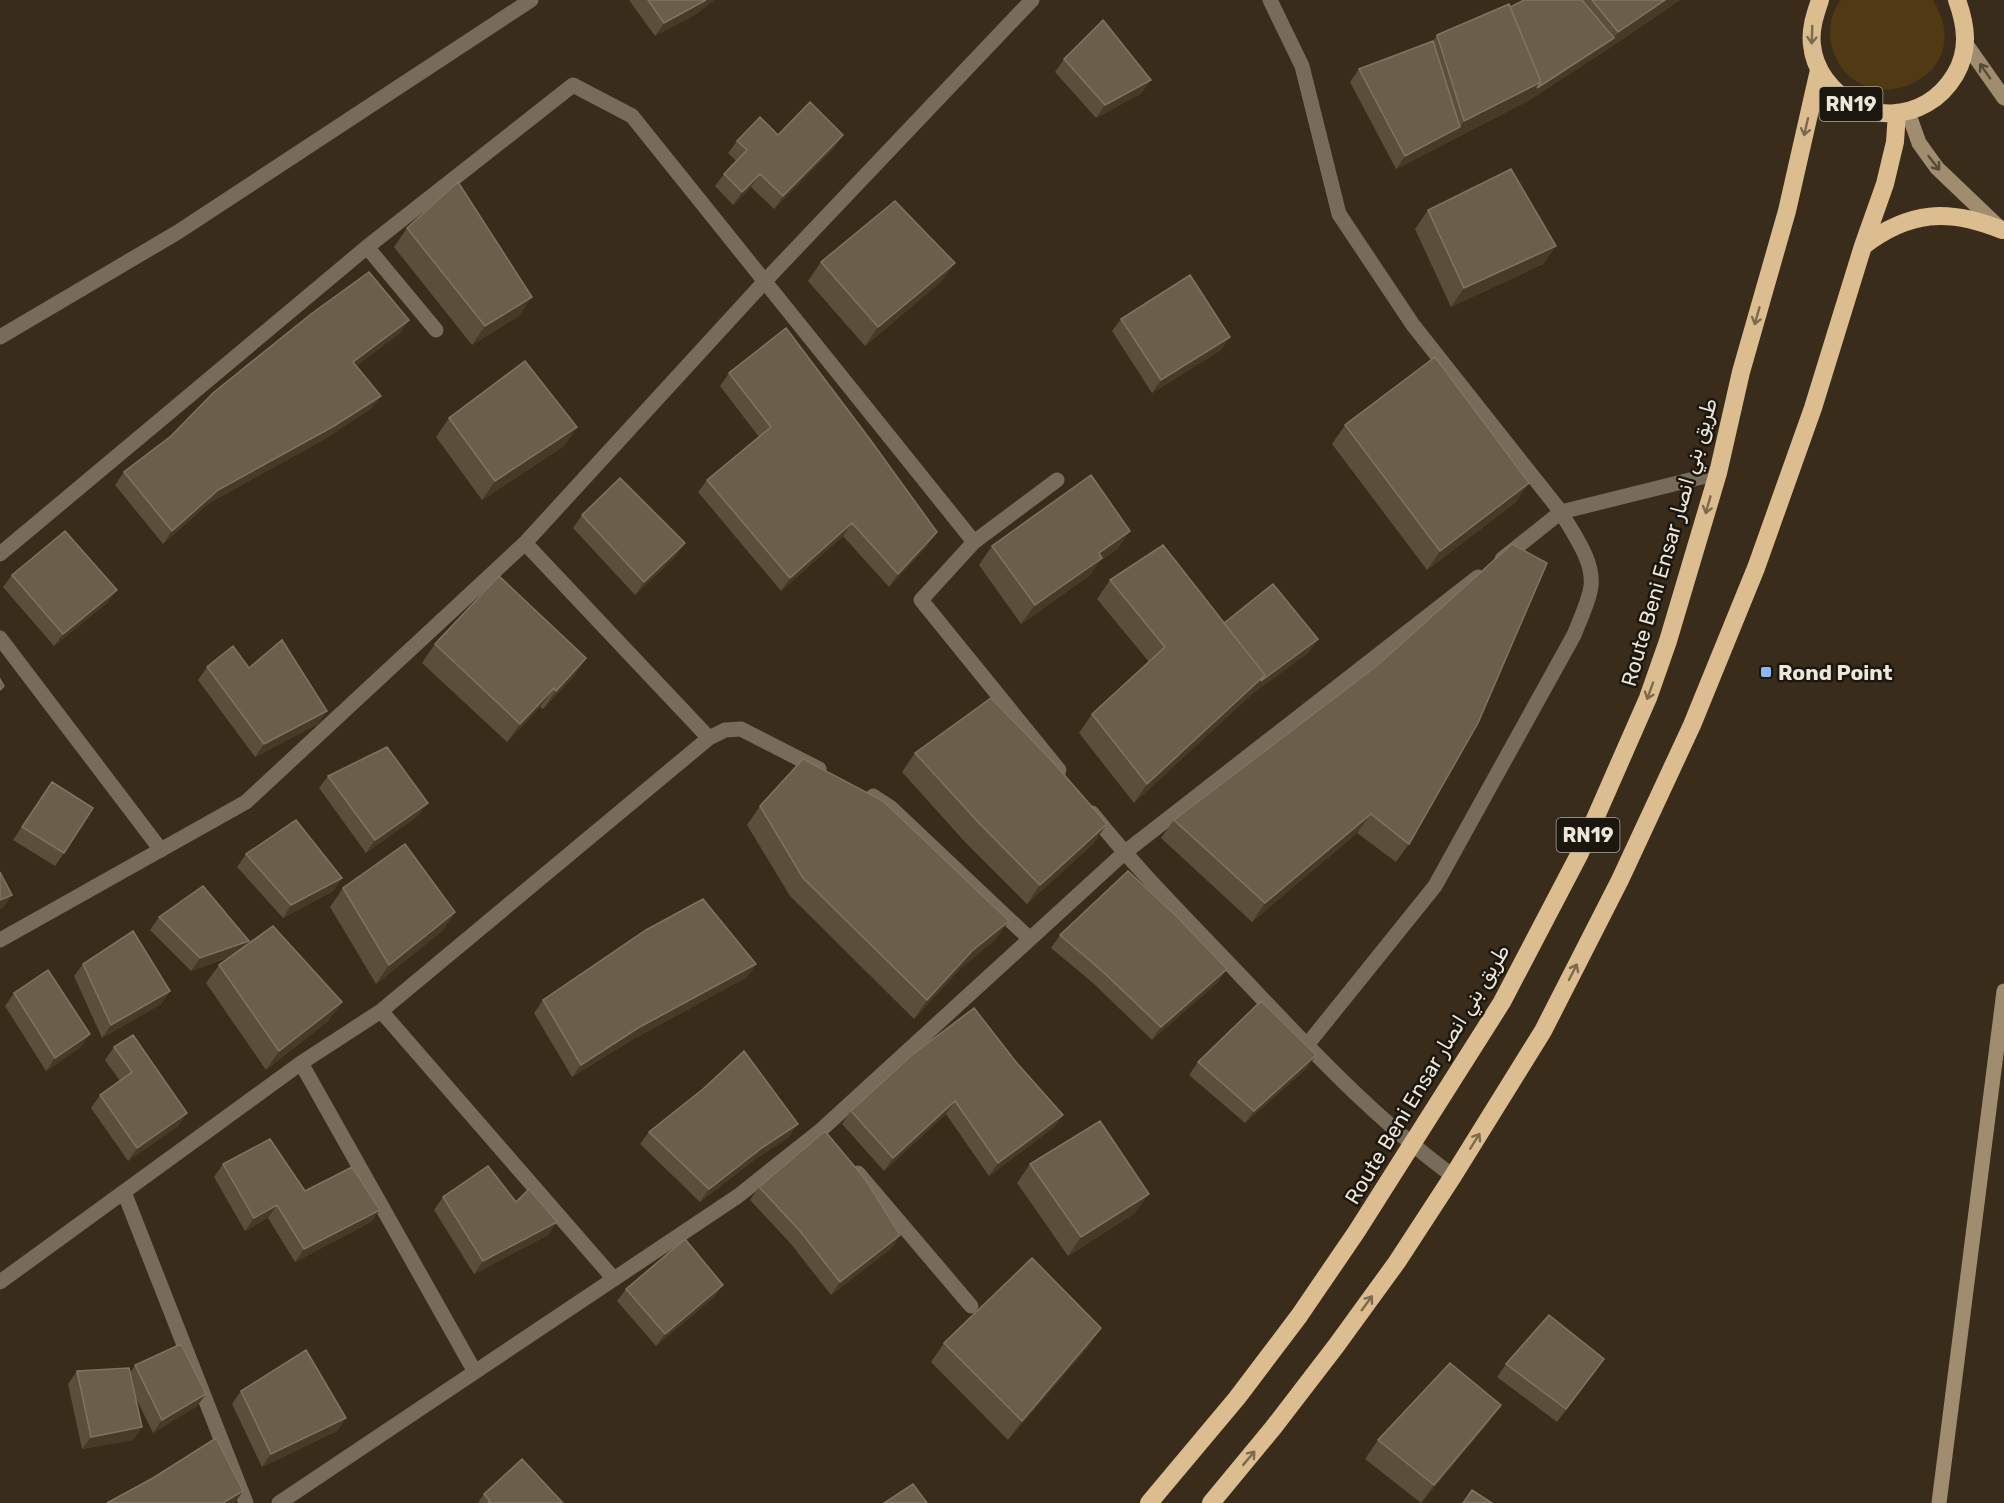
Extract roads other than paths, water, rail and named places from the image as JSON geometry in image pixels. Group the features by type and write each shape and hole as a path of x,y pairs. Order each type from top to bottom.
{"highway":[{"name":"RN19","path":"1820,0 1812,21 1812,46 1819,70 1833,89 1851,104 1874,112 1903,112 1930,102 1948,87 1960,66 1966,44 1965,21 1957,0"},
{"name":"Route Beni Ensar طريق بني انصار","path":"1149,1503 1237,1398 1299,1316 1357,1231 1502,1002 1580,853 1648,698 1668,641 1718,473 1741,372 1787,211 1819,70"},
{"name":"RN19","path":"1211,1503 1274,1428 1336,1346 1396,1262 1453,1176 1543,1030 1620,880 1692,725 1756,568 1813,408 1863,246 1885,184 1903,112"},
{"path":"1863,246 1882,231 1905,221 1929,216 1954,216 1979,220 2003,232"}],"street":[{"path":"0,337 178,232 531,0"},
{"path":"0,940 246,802 525,543 765,281 1032,0"},
{"path":"1270,0 1302,66 1339,214 1413,325 1561,512 1589,564 1591,585 1574,635 1435,886 1307,1045"},
{"path":"1966,44 2004,98"},
{"path":"0,554 366,247 573,85 632,116 974,542"},
{"path":"1903,112 1919,143 1937,168 2003,232"},
{"path":"366,247 436,330"},
{"path":"279,1503 738,1196 825,1134 1124,853 1561,512 1718,473"},
{"path":"1057,480 974,542 921,600 1067,781"},
{"path":"525,543 709,738"},
{"path":"0,638 161,850"},
{"path":"0,1282 301,1063 381,1011 709,738 725,730 741,729 832,775"},
{"path":"862,790 890,807 1030,939"},
{"path":"1081,799 1124,853 1307,1045 1411,1145 1453,1176"},
{"path":"1939,1503 2004,991"},
{"path":"381,1011 614,1279"},
{"path":"301,1063 475,1372"},
{"path":"851,1165 971,1306"},
{"path":"124,1192 246,1503"}],"place":[{"name":"Rond Point","path":"1766,672"}]}
